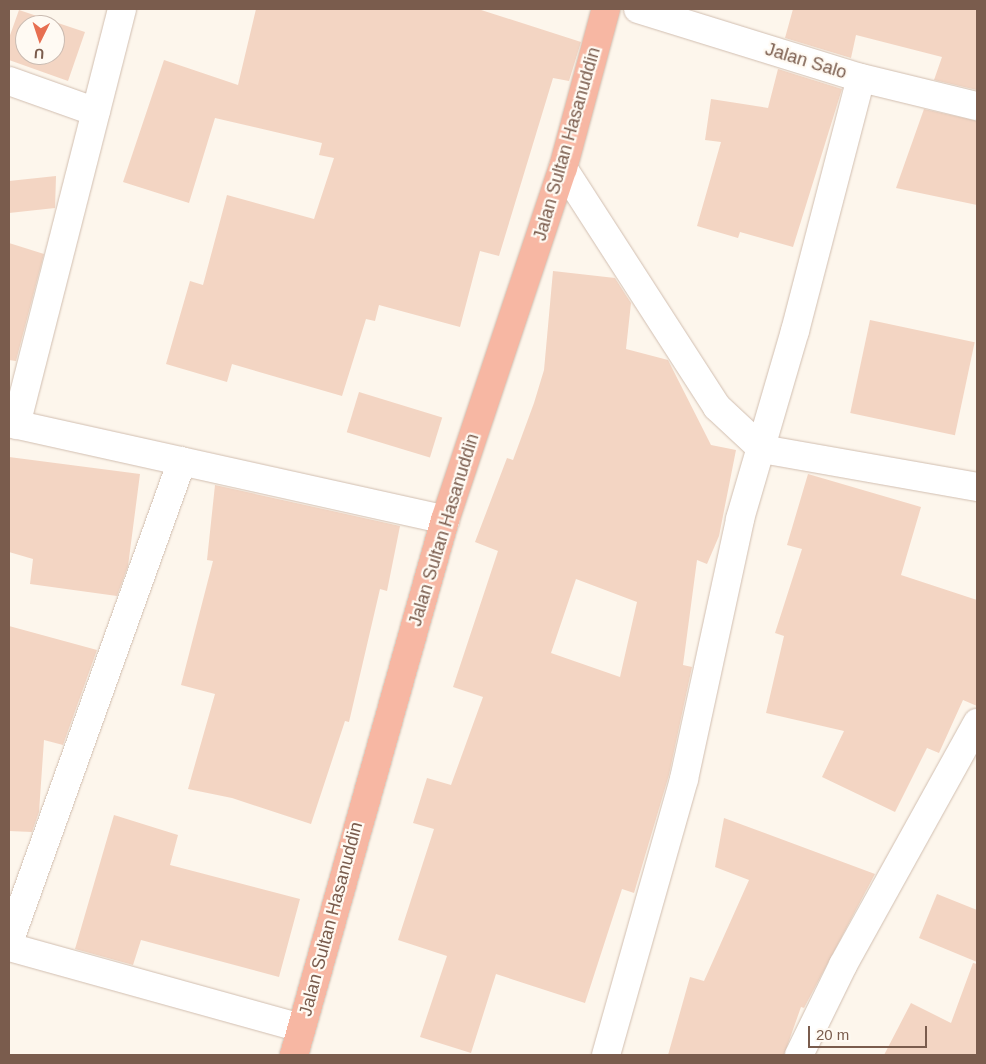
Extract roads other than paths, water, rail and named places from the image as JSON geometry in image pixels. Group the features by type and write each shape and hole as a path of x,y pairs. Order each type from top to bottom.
{"highway":[{"name":"Jalan Sultan Hasanuddin","path":"294,1055 445,520 563,168 606,9"}],"street":[{"path":"122,9 12,424 445,520"},
{"name":"Jalan Salo","path":"638,9 861,78 977,106"},
{"path":"606,1055 684,779 740,519 762,449 861,78"},
{"path":"9,81 96,112"},
{"path":"563,168 717,407 762,449 977,487"},
{"path":"9,942 182,461"},
{"path":"799,1055 843,965 977,723"},
{"path":"9,947 301,1028"}]}
